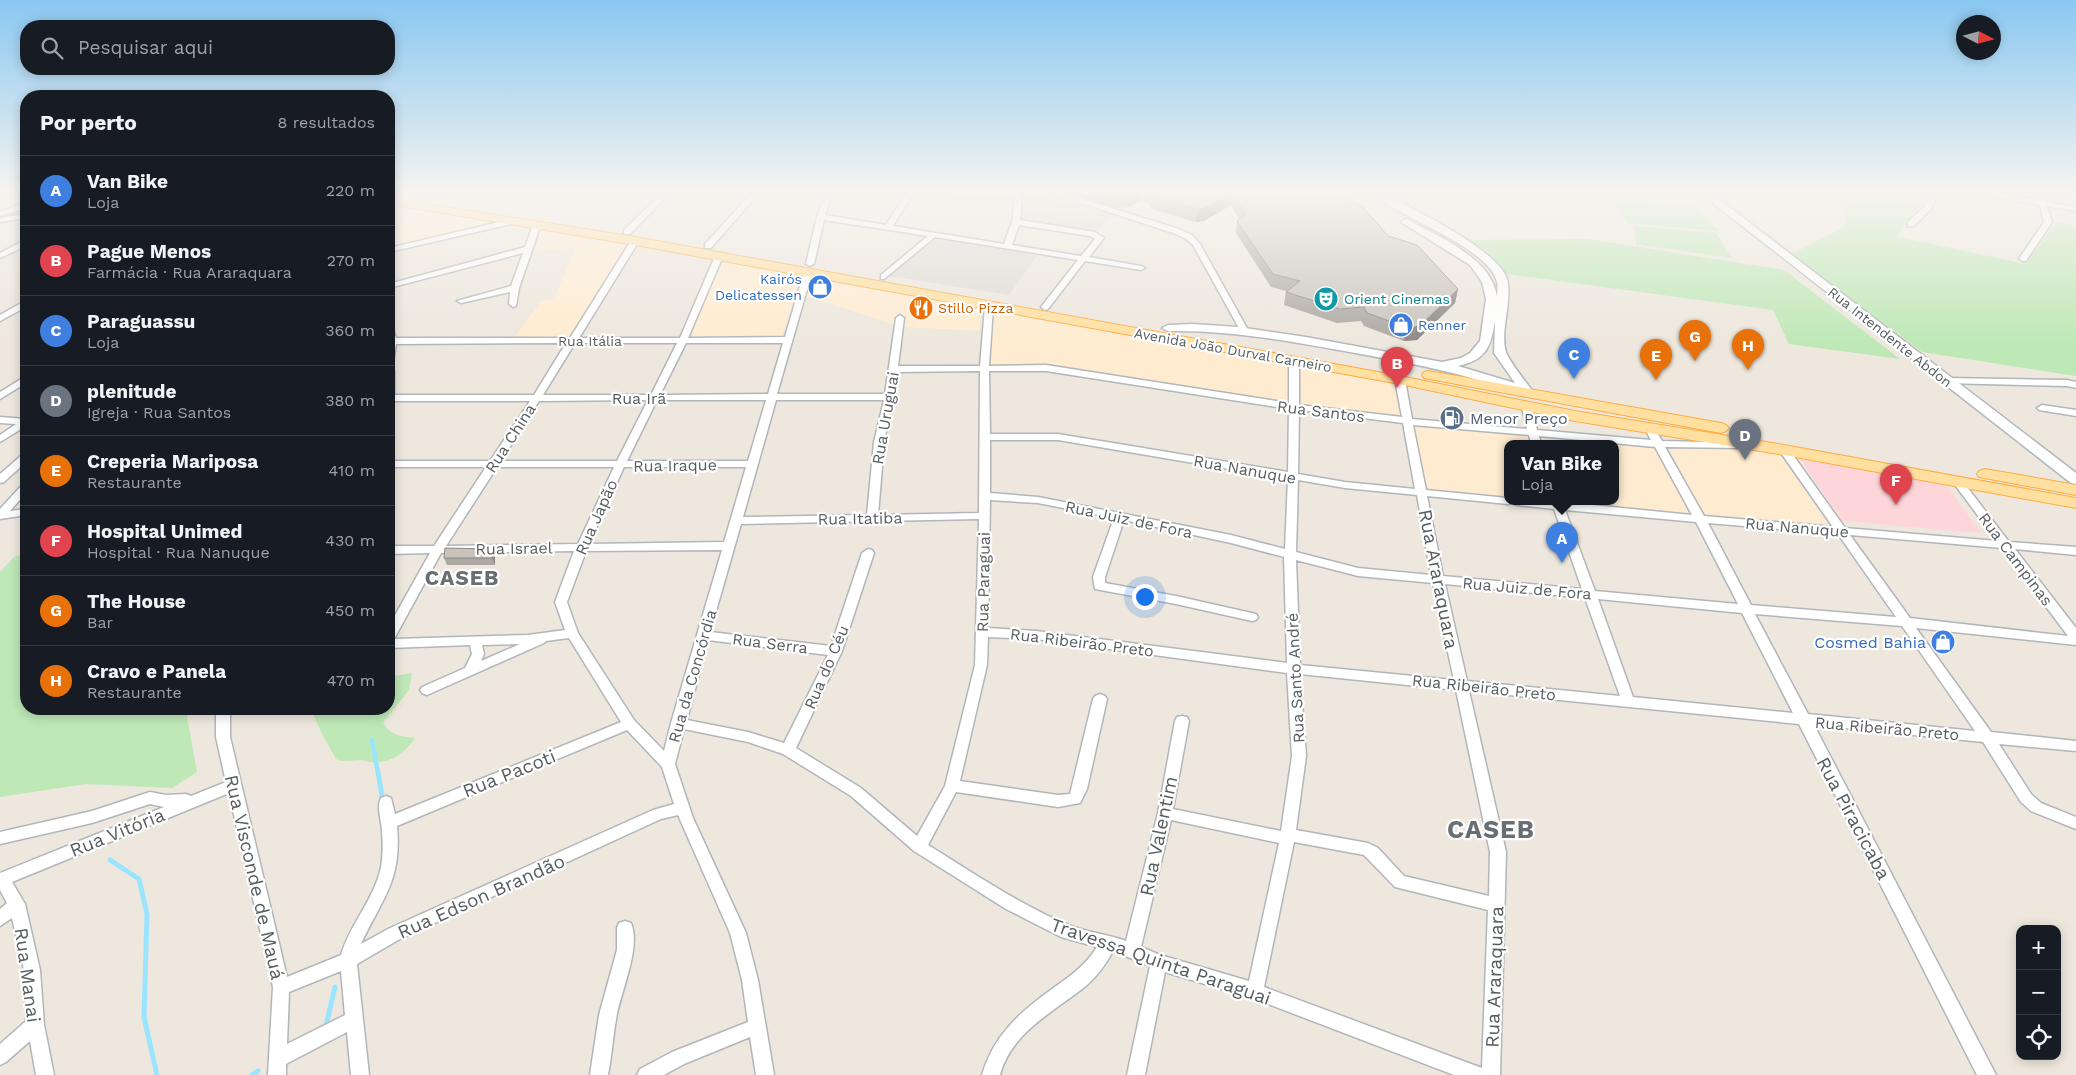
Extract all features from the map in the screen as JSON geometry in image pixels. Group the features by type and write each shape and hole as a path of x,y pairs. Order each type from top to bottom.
{"main road":[{"name":"Avenida João Durval Carneiro","path":"663,243 719,256 884,277 1168,328 1528,400 1650,429 1750,444 2076,503"},
{"name":"Avenida João Durval Carneiro","path":"686,243 708,246 989,307 1400,380 2076,490"}],"street":[{"path":"395,249 418,243"},
{"path":"513,304 515,288 530,243"},
{"name":"Rua China","path":"395,626 438,548 572,342 627,243"},
{"name":"Rua da Concórdia","path":"765,1075 750,980 738,933 686,818 668,764 678,723 815,243"},
{"path":"884,277 924,243"},
{"path":"986,243 1141,268"},
{"path":"1007,247 1008,243"},
{"path":"1045,307 1097,243"},
{"path":"1195,243 1244,330"},
{"path":"1438,364 1469,359 1478,354 1486,341 1491,290 1488,280 1474,263 1441,243"},
{"path":"1462,243 1488,259 1502,277 1498,344 1500,353 1528,400 1535,440"},
{"name":"Rua Intendente Abdon","path":"1768,243 2076,480"},
{"path":"2023,259 2035,243"},
{"path":"0,256 20,246"},
{"path":"395,284 528,249"},
{"name":"Rua Japão","path":"668,764 629,724 572,633 561,602 582,547 620,465 683,340 719,256"},
{"path":"460,301 515,288"},
{"name":"Rua Paraguai","path":"919,847 952,786 981,665 985,496 983,437 986,368 984,346 989,307"},
{"path":"0,308 20,309"},
{"path":"0,318 20,310"},
{"name":"Rua Uruguai","path":"872,517 879,442 894,369 900,318"},
{"path":"1168,328 1203,326 1244,330 1438,364 1500,381 1528,400"},
{"name":"Rua Itália","path":"395,341 787,340"},
{"path":"1469,359 1489,368 1508,366"},
{"name":"Rua Santo André","path":"1255,991 1287,837 1299,756 1290,555 1295,408 1294,361"},
{"name":"Rua Santos","path":"894,369 1046,368 1295,408 1407,422 1616,440"},
{"name":"Rua Araraquara","path":"1400,380 1438,580 1498,852 1491,1075"},
{"path":"1947,381 2067,383 2076,385"},
{"path":"0,396 20,384"},
{"name":"Rua Irã","path":"395,399 889,397"},
{"path":"2042,408 2076,413"},
{"path":"0,420 20,422"},
{"path":"0,440 20,426"},
{"name":"Rua Piracicaba","path":"1650,429 1700,519 1987,1075"},
{"name":"Rua Nanuque","path":"983,437 1058,437 1345,485 1504,501"},
{"name":"Rua Santos","path":"1619,440 1717,446 1750,444"},
{"path":"1784,450 1987,737 2018,788 2036,807 2076,823"},
{"path":"0,480 20,462"},
{"name":"Rua Iraque","path":"395,464 752,464"},
{"name":"Rua Campinas","path":"1957,481 2003,544 2076,636"},
{"path":"0,516 20,494"},
{"name":"Rua Juiz de Fora","path":"985,496 1038,500 1120,516 1231,539 1358,572 1904,622 2076,641"},
{"path":"1557,505 1628,701"},
{"name":"Rua Nanuque","path":"1567,505 1700,519 2076,550"},
{"path":"0,516 20,513"},
{"name":"Rua Itatiba","path":"736,521 984,516"},
{"path":"1120,516 1099,577 1099,586 1176,600 1252,617"},
{"name":"Rua Israel","path":"395,550 729,546"},
{"name":"Rua do Céu","path":"788,750 836,651 868,553"},
{"name":"Rua Ribeirão Preto","path":"982,632 1036,635 1294,669 2076,746"},
{"path":"395,644 528,639 572,633"},
{"name":"Rua Serra","path":"703,635 836,651"},
{"path":"427,690 551,636"},
{"path":"470,671 478,654 475,641"},
{"path":"952,786 1058,801 1075,799 1080,789 1100,699"},
{"name":"Rua Visconde de Mauá","path":"222,715 223,736 281,986 277,1067"},
{"name":"Rua Valentim","path":"1132,951 1164,813 1182,721"},
{"name":"Travessa Quinta Paraguai","path":"678,723 748,737 788,750 856,792 919,847 1040,920 1067,932 1109,942 1159,962 1255,991 1477,1075"},
{"name":"Rua Pacoti","path":"389,823 629,724"},
{"name":"Rua Vitória","path":"1,880 234,785"},
{"path":"0,838 92,817 150,798 166,801 196,800"},
{"path":"360,1075 348,960 351,946 376,902 388,874 390,846 386,802"},
{"name":"Rua Edson Brandão","path":"281,986 348,960 394,934 611,838 658,814 684,808"},
{"path":"1164,813 1287,837 1368,849 1377,856 1392,878 1400,882 1496,905"},
{"name":"Rua Manai","path":"1,880 17,904 32,970 35,1025 45,1075"},
{"path":"0,919 17,904"},
{"path":"599,1075 608,1016 625,950 625,928"},
{"path":"991,1075 993,1065 1004,1044 1048,1002 1083,977 1097,962 1109,942"},
{"path":"1136,1075 1159,962"},
{"path":"277,1067 354,1019"},
{"path":"0,1056 35,1025"},
{"path":"646,1075 678,1058 758,1026"}],"shaded area":[{"path":"395,243 407,243 395,246"},
{"path":"537,243 628,243 629,247 571,340 513,339 541,301 554,299 575,248 536,251"},
{"path":"928,243 974,243 1038,255 1009,295 889,276"},
{"path":"722,260 802,274 782,336 691,336"},
{"path":"813,277 982,309 979,331 905,327 906,315 896,314 898,326 803,295"},
{"path":"991,308 1292,362 1292,405 1039,365 988,366"},
{"path":"1300,364 1394,381 1402,418 1301,406"},
{"path":"1411,424 1528,435 1530,440 1504,440 1504,498 1429,493"},
{"path":"1538,436 1585,440 1540,440"},
{"path":"1619,443 1656,446 1694,516 1581,505 1619,505"},
{"path":"1748,448 1779,453 1828,524 1704,514 1669,449"},
{"path":"1799,457 1939,482 1949,489 1981,533 1842,521"}],"green space":[{"path":"1474,243 1614,243 1784,270 1900,359 1789,344 1773,310 1507,274 1486,250"},
{"path":"1723,243 1732,258 1636,244"},
{"path":"1812,243 1926,243 2026,264 2041,243 2076,243 2076,376 1922,352 1791,254"},
{"path":"20,555 20,715 188,715 197,772 172,788 86,784 0,797 0,572 14,557"},
{"path":"412,673 409,690 395,708 395,676"},
{"path":"314,715 389,715 383,723 389,731 401,736 415,738 402,753 385,761 345,761 336,759"}],"building":[{"path":"1252,243 1411,243 1417,245 1458,289 1420,326 1408,328 1367,313 1364,307 1340,309 1286,292 1300,281 1273,274"},
{"path":"445,548 492,549 492,558 444,558"}],"waterway":[{"path":"372,740 378,773"},
{"path":"378,772 383,802"},
{"path":"110,860 139,879 147,914 144,1017 157,1075"},
{"path":"326,1026 335,987"},
{"path":"252,1075 258,1071"}],"place":[{"name":"Kairós Delicatessen","path":"820,287"},
{"name":"Orient Cinemas","path":"1326,299"},
{"name":"Stillo Pizza","path":"921,308"},
{"name":"Renner","path":"1401,325"},
{"name":"The House","path":"1695,361"},
{"name":"Cravo e Panela","path":"1748,370"},
{"name":"Paraguassu","path":"1574,379"},
{"name":"Creperia Mariposa","path":"1656,380"},
{"name":"Pague Menos","path":"1397,388"},
{"name":"Menor Preço","path":"1452,418"},
{"name":"plenitude","path":"1745,460"},
{"name":"Hospital Unimed","path":"1896,505"},
{"name":"Van Bike","path":"1562,563"},
{"name":"Cosmed Bahia","path":"1943,642"}],"district":[{"name":"CASEB","path":"462,578"},
{"name":"CASEB","path":"1491,829"}]}
